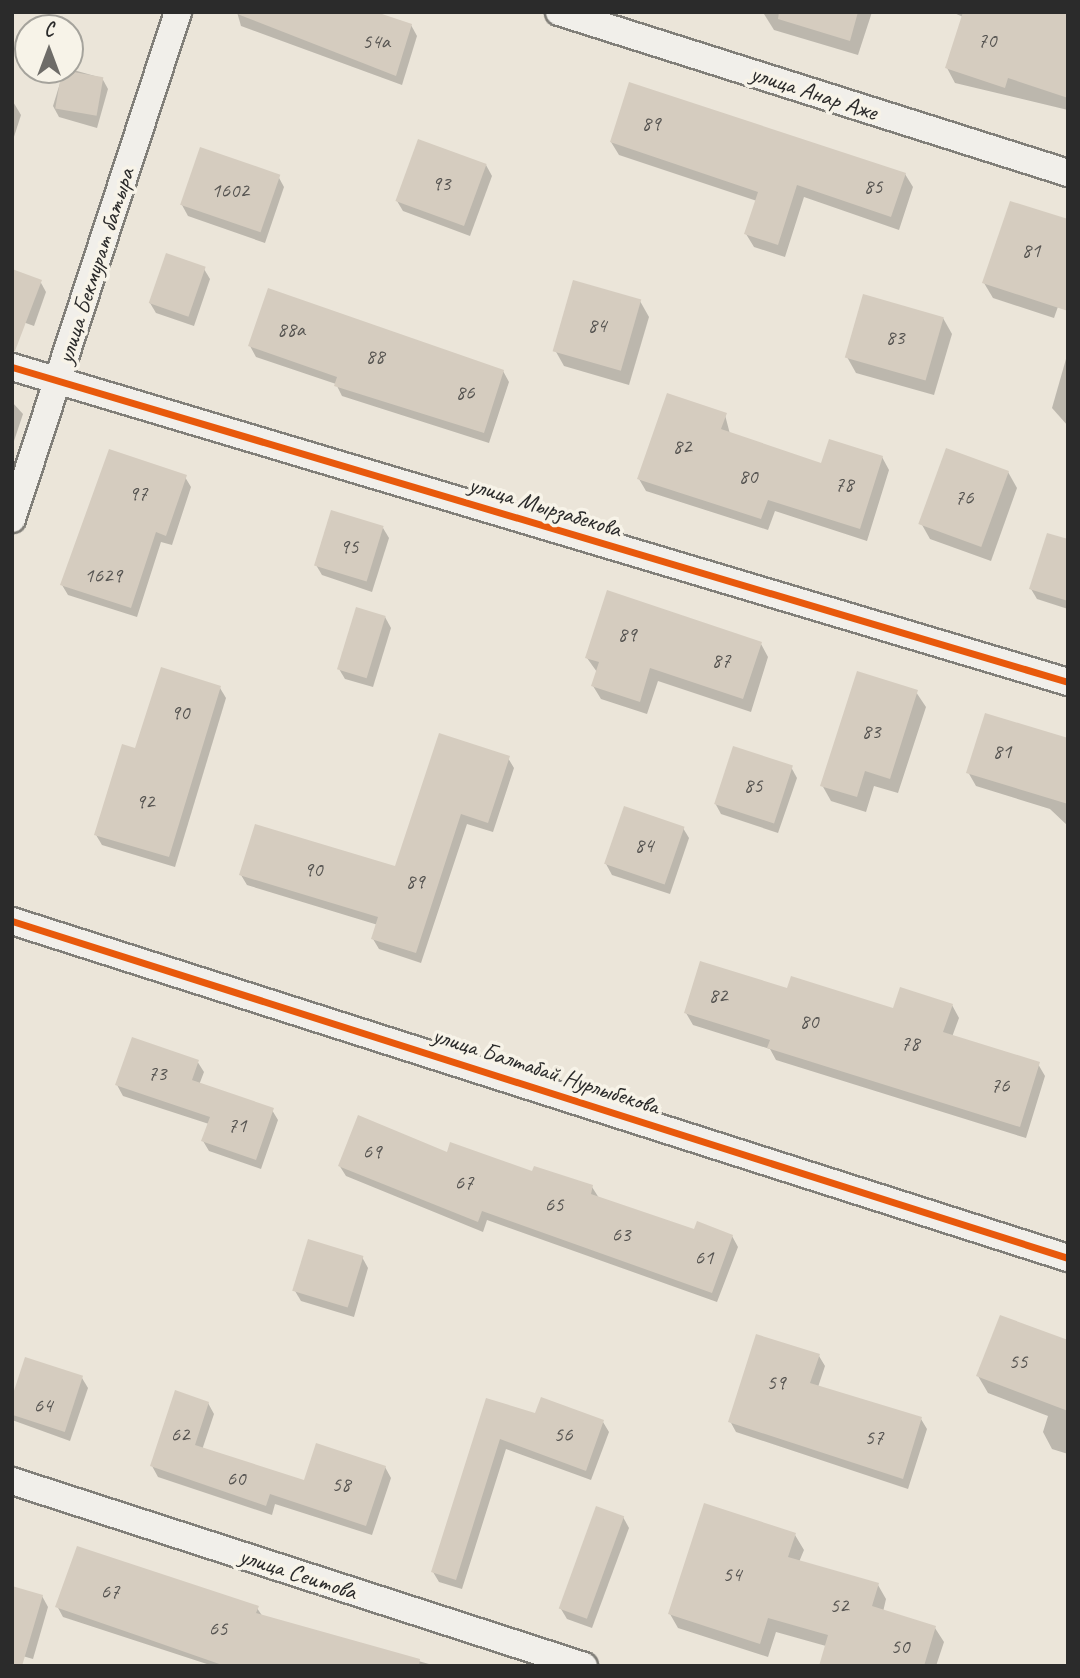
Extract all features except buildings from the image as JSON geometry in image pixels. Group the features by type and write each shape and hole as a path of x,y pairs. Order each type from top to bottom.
{"street":[{"name":"улица Бекмурат батыра","path":"12,519 178,12"},
{"name":"улица Анар Аже","path":"559,12 1068,173"},
{"name":"улица Мырзабекова","path":"12,367 1068,682"},
{"name":"улица Балтабай Нурлыбекова","path":"12,921 1068,1258"},
{"name":"улица Сеитова","path":"12,1481 584,1666"}],"cycle path":[{"path":"12,367 1068,682"},
{"path":"12,921 1068,1258"}]}
